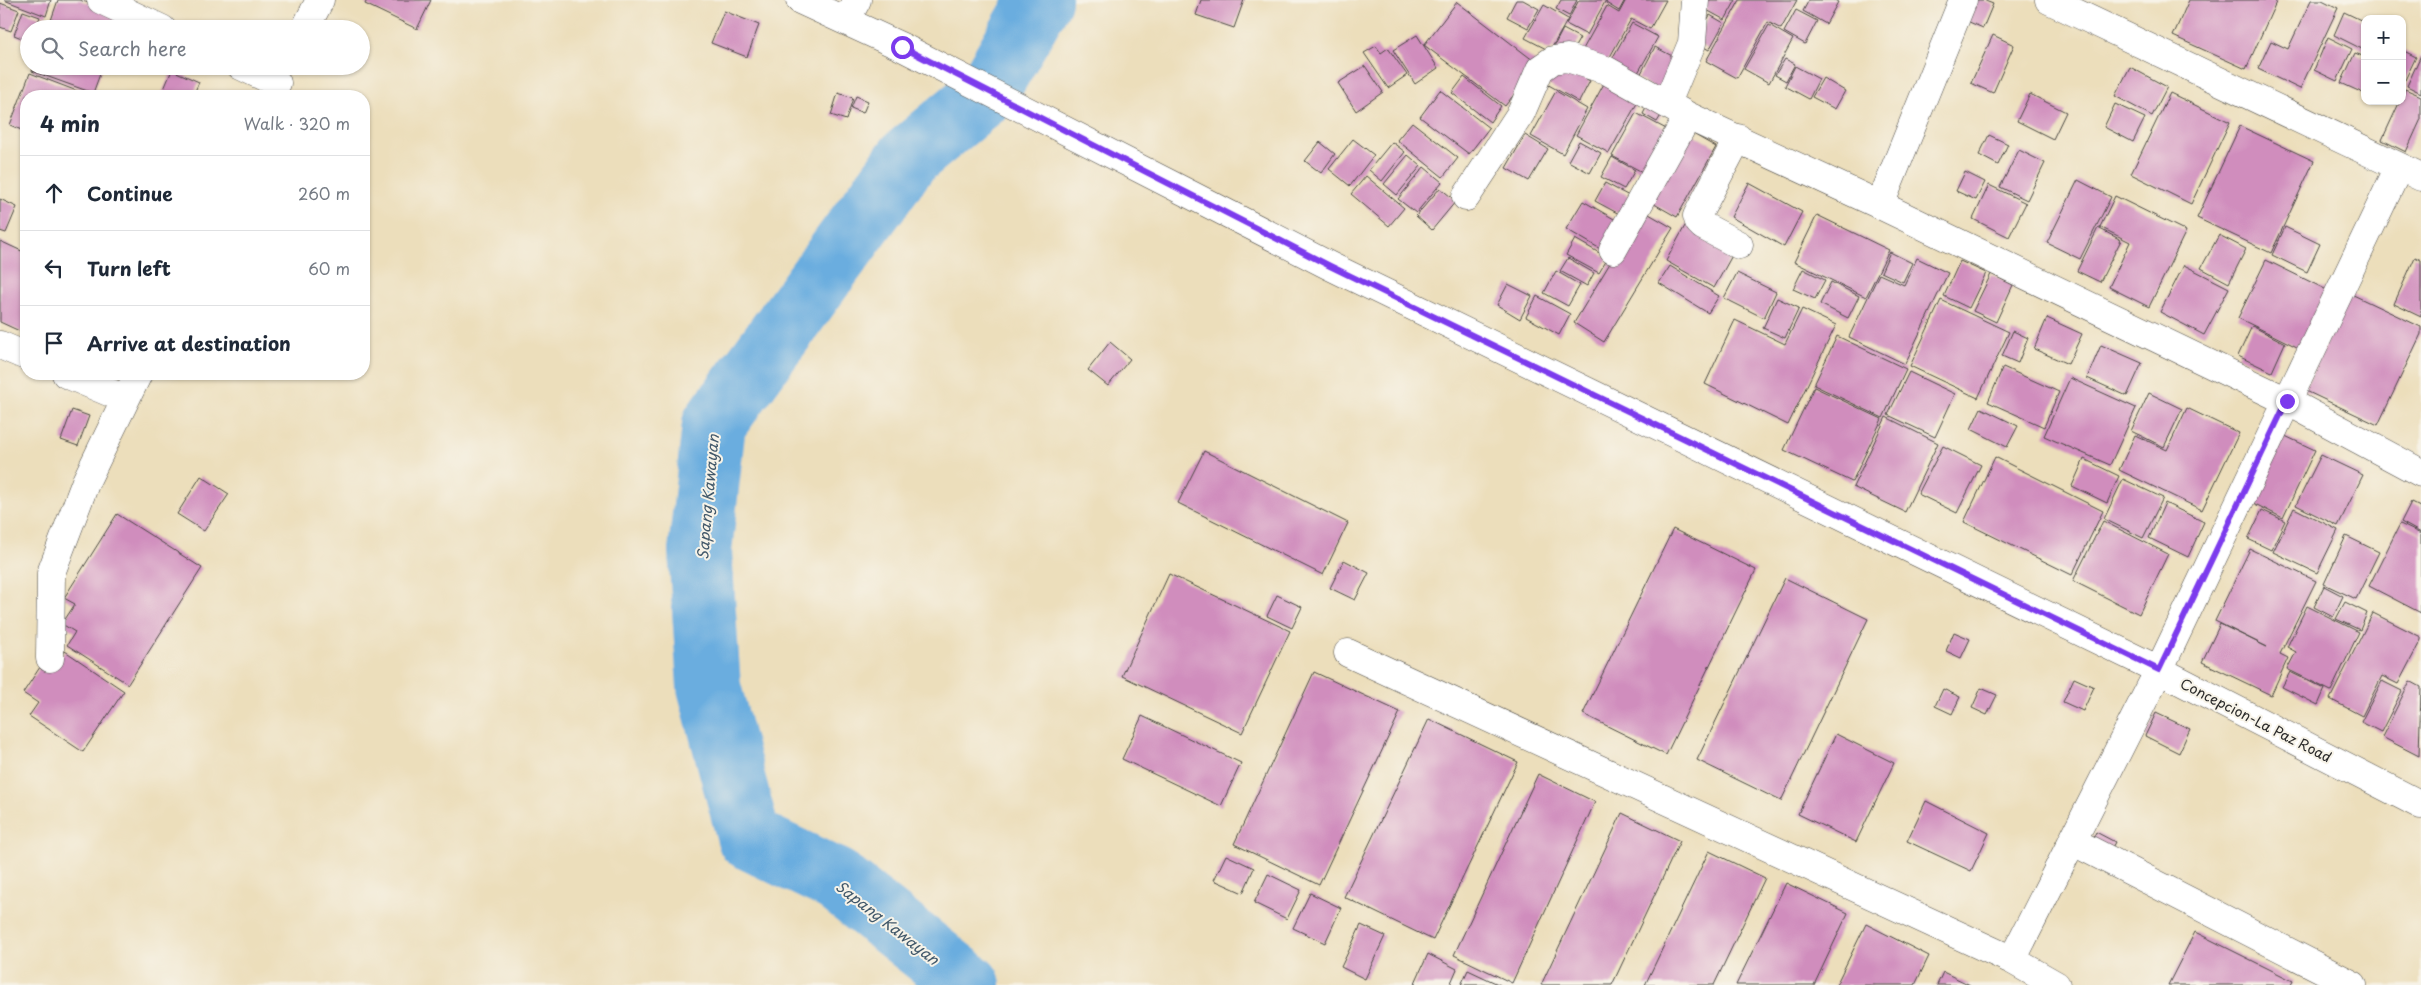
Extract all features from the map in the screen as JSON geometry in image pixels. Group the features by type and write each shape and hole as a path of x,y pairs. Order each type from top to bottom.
{"street":[{"path":"102,0 143,20"},
{"path":"310,20 320,0"},
{"name":"Concepcion-La Paz Road","path":"800,0 852,10 902,47 1330,266 2159,670 2421,805"},
{"path":"1613,250 1677,109 1692,43 1695,0"},
{"path":"1880,205 1963,0"},
{"path":"2012,960 2159,670 2287,401 2410,172 2065,3"},
{"path":"1466,197 1521,113 1540,69 1553,60 1567,58 1606,70 1677,109 2287,401 2421,473"},
{"path":"262,75 278,82"},
{"path":"1738,138 1697,216 1698,222 1703,226 1739,245"},
{"path":"0,345 20,353"},
{"path":"80,380 125,399"},
{"path":"50,658 51,572 86,481 135,380"},
{"path":"1348,653 2012,960 2056,985"},
{"path":"2072,841 2354,985"}],"building":[{"path":"4,0 51,0 46,16"},
{"path":"58,0 80,0 121,16 120,20 51,20"},
{"path":"367,0 431,0 417,29 365,4"},
{"path":"1201,0 1244,0 1234,28 1196,15"},
{"path":"1516,0 1523,0 1539,9 1528,28 1507,17"},
{"path":"1561,0 1577,0 1569,16 1556,9"},
{"path":"1579,0 1606,0 1587,35 1566,24"},
{"path":"1607,0 1625,0 1619,11 1606,3"},
{"path":"1626,0 1666,0 1650,29 1631,19 1606,64 1582,51 1607,6 1619,13"},
{"path":"1705,0 1736,0 1725,20 1701,7"},
{"path":"1740,0 1797,0 1781,29 1768,22 1737,78 1706,61"},
{"path":"1809,0 1834,0 1838,2 1826,24 1803,11"},
{"path":"1967,0 1983,0 1993,4 1983,28 1960,18"},
{"path":"2189,0 2277,0 2246,69 2173,36"},
{"path":"2311,0 2322,0 2338,8 2300,89 2258,69 2271,41 2288,49"},
{"path":"1457,2 1538,64 1505,106 1424,45"},
{"path":"0,3 19,10 11,31 0,27"},
{"path":"1544,5 1568,19 1550,51 1525,38"},
{"path":"1796,10 1817,21 1805,44 1784,32"},
{"path":"23,11 40,17 39,20 20,20 20,37 14,35"},
{"path":"724,11 759,25 747,57 711,43"},
{"path":"2344,12 2361,20 2361,48 2334,35"},
{"path":"1710,15 1724,23 1709,50 1695,42"},
{"path":"1632,23 1658,37 1634,80 1608,66"},
{"path":"1769,25 1793,39 1769,83 1744,69"},
{"path":"1563,29 1580,38 1569,57 1553,48"},
{"path":"1417,35 1438,68 1415,84 1393,50"},
{"path":"1993,35 2014,45 1993,93 1971,83"},
{"path":"2328,37 2352,49 2337,81 2314,70"},
{"path":"1376,46 1381,53 1388,48 1407,75 1388,88 1364,53"},
{"path":"1655,47 1676,58 1658,90 1638,79"},
{"path":"2406,52 2416,57 2406,78"},
{"path":"2355,53 2361,55 2361,92 2341,83"},
{"path":"2421,55 2421,93 2407,86"},
{"path":"1785,59 1795,64 1786,81 1775,75"},
{"path":"1556,62 1590,81 1579,102 1545,83"},
{"path":"1365,66 1383,92 1356,111 1338,83"},
{"path":"1795,66 1819,79 1809,99 1785,86"},
{"path":"2130,67 2167,87 2152,116 2115,96"},
{"path":"29,75 35,75 74,90 23,90"},
{"path":"43,75 100,75 94,90 85,90"},
{"path":"170,75 183,75 199,82 196,90 164,90"},
{"path":"1464,77 1501,106 1490,122 1452,93"},
{"path":"1823,78 1845,91 1835,109 1812,97"},
{"path":"1606,80 1640,98 1609,153 1576,135"},
{"path":"2406,89 2421,96 2421,119 2406,152 2382,140 2398,105 2406,105"},
{"path":"1440,90 1489,128 1469,154 1420,117"},
{"path":"1556,91 1587,109 1563,154 1531,136"},
{"path":"838,93 853,98 846,120 831,115"},
{"path":"2170,93 2230,122 2191,204 2131,174"},
{"path":"2030,94 2066,112 2053,139 2017,121"},
{"path":"856,96 868,101 863,113 851,108"},
{"path":"20,99 20,129 10,125"},
{"path":"1650,100 1665,109 1657,122 1643,114"},
{"path":"2115,104 2145,118 2133,142 2104,127"},
{"path":"1636,113 1672,132 1648,175 1612,156"},
{"path":"1412,122 1458,158 1443,177 1397,140"},
{"path":"2240,126 2314,161 2271,253 2197,218"},
{"path":"1688,131 1716,147 1677,217 1649,201"},
{"path":"1525,135 1548,149 1529,181 1506,168"},
{"path":"1989,135 2008,144 1998,165 1979,155"},
{"path":"1353,139 1374,155 1350,186 1329,169"},
{"path":"1579,141 1601,153 1590,173 1568,161"},
{"path":"1320,142 1335,154 1321,173 1305,161"},
{"path":"1392,142 1405,152 1382,181 1369,170"},
{"path":"2019,150 2045,163 2027,200 2000,187"},
{"path":"1408,155 1421,166 1397,195 1384,184"},
{"path":"1612,157 1635,170 1624,189 1601,177"},
{"path":"1424,167 1442,182 1416,213 1398,199"},
{"path":"1965,172 1985,182 1976,200 1956,191"},
{"path":"1366,176 1404,208 1389,226 1351,194"},
{"path":"2078,180 2111,197 2080,259 2047,243"},
{"path":"1605,183 1631,197 1621,215 1595,201"},
{"path":"1749,183 1802,212 1784,247 1731,217"},
{"path":"1989,185 2026,203 2009,237 1973,219"},
{"path":"1440,188 1456,201 1432,230 1416,216"},
{"path":"2115,196 2186,231 2149,307 2109,287 2130,242 2100,227"},
{"path":"0,199 17,207 6,233 0,231"},
{"path":"1583,201 1621,223 1604,251 1566,229"},
{"path":"1642,210 1673,228 1604,342 1574,323"},
{"path":"1817,215 1889,250 1866,297 1794,262"},
{"path":"1686,224 1735,250 1714,288 1666,261"},
{"path":"2285,227 2320,244 2307,272 2272,255"},
{"path":"2098,228 2121,240 2100,282 2077,271"},
{"path":"2219,235 2246,249 2229,283 2201,268"},
{"path":"1575,239 1608,258 1599,273 1566,255"},
{"path":"0,241 20,250 20,331 0,322"},
{"path":"1890,252 1912,263 1903,282 1881,272"},
{"path":"2415,257 2421,260 2421,317 2394,304"},
{"path":"1568,258 1594,273 1587,286 1560,271"},
{"path":"1917,258 1948,273 1905,364 1849,337 1879,274 1904,285"},
{"path":"2266,260 2327,290 2299,348 2238,318"},
{"path":"1960,261 1986,273 1969,308 1944,296"},
{"path":"2184,265 2229,288 2204,335 2160,312"},
{"path":"1670,266 1719,296 1708,313 1659,283"},
{"path":"1803,269 1825,280 1815,299 1793,289"},
{"path":"1556,271 1580,285 1568,306 1544,293"},
{"path":"1737,273 1776,292 1764,318 1724,298"},
{"path":"1991,274 2013,285 1996,322 1973,311"},
{"path":"1831,282 1859,296 1848,318 1820,304"},
{"path":"1508,284 1532,296 1520,319 1497,305"},
{"path":"2349,293 2421,327 2421,334 2378,425 2304,390"},
{"path":"1537,296 1570,314 1559,335 1526,317"},
{"path":"1777,298 1799,308 1785,338 1763,328"},
{"path":"1941,300 2009,332 1978,398 1910,366"},
{"path":"1802,309 1836,325 1788,425 1705,384 1735,320 1785,344"},
{"path":"2047,318 2082,334 2068,364 2034,349"},
{"path":"2252,326 2285,343 2272,372 2238,356"},
{"path":"2013,331 2028,338 2018,363 2002,356"},
{"path":"1837,336 1906,369 1883,418 1814,385"},
{"path":"1110,342 1130,359 1108,386 1088,370"},
{"path":"2101,345 2142,363 2127,396 2087,378"},
{"path":"2003,367 2059,392 2044,427 1988,402"},
{"path":"1909,372 1955,394 1935,437 1888,415"},
{"path":"2070,378 2136,408 2110,465 2044,436"},
{"path":"1814,387 1882,419 1852,482 1784,450"},
{"path":"2149,393 2182,409 2164,447 2131,431"},
{"path":"1981,408 2018,426 2007,447 1971,429"},
{"path":"2187,408 2239,433 2202,510 2119,470 2135,435 2167,450"},
{"path":"72,410 89,416 78,446 61,440"},
{"path":"1886,417 1938,443 1905,512 1853,487"},
{"path":"2283,435 2315,450 2283,518 2251,502"},
{"path":"1943,446 1981,465 1957,513 1918,494"},
{"path":"1204,451 1348,523 1323,575 1178,503"},
{"path":"2321,455 2363,475 2338,526 2296,505"},
{"path":"1995,457 2103,511 2072,575 1964,522"},
{"path":"2084,459 2119,476 2107,503 2072,486"},
{"path":"201,476 229,494 204,531 177,514"},
{"path":"2123,479 2163,498 2143,538 2104,519"},
{"path":"2411,502 2421,507 2421,533 2401,522"},
{"path":"2165,503 2204,522 2188,557 2149,538"},
{"path":"2294,508 2338,530 2317,573 2273,552"},
{"path":"2262,510 2285,521 2271,550 2248,539"},
{"path":"117,514 202,568 128,684 67,645 75,632 62,624 75,604 64,598"},
{"path":"2103,521 2168,554 2139,614 2073,581"},
{"path":"2400,524 2421,534 2421,613 2369,586"},
{"path":"1673,529 1756,570 1666,755 1583,714"},
{"path":"2346,536 2379,552 2356,599 2324,584"},
{"path":"2250,549 2316,581 2280,654 2288,658 2271,695 2202,662 2220,624 2267,647 2215,621"},
{"path":"1344,560 1369,573 1355,600 1330,588"},
{"path":"1169,574 1290,631 1242,733 1122,676"},
{"path":"1785,578 1868,619 1781,801 1697,760"},
{"path":"2324,586 2343,596 2333,617 2314,607"},
{"path":"1277,595 1302,607 1292,628 1267,616"},
{"path":"2345,602 2367,613 2360,630 2336,619"},
{"path":"2307,606 2359,632 2331,691 2287,669 2296,652 2287,647"},
{"path":"2373,613 2421,637 2421,640 2398,684 2382,676 2362,716 2330,699"},
{"path":"1954,632 1970,639 1961,658 1946,651"},
{"path":"65,651 124,691 83,752 29,716 38,703 23,693 44,661 54,667"},
{"path":"1314,672 1400,712 1319,885 1234,844"},
{"path":"2290,672 2325,689 2318,705 2282,687"},
{"path":"2074,678 2094,687 2083,711 2063,702"},
{"path":"2382,681 2402,691 2381,732 2361,722"},
{"path":"2410,681 2421,687 2419,756 2382,737"},
{"path":"1981,688 1997,695 1987,715 1972,708"},
{"path":"1943,689 1960,697 1952,714 1935,706"},
{"path":"2156,713 2190,729 2179,753 2145,736"},
{"path":"1142,716 1241,763 1221,806 1122,759"},
{"path":"1429,719 1518,762 1433,940 1344,897"},
{"path":"1836,734 1894,763 1856,842 1798,814"},
{"path":"1538,774 1595,802 1512,983 1454,955"},
{"path":"1926,801 1989,833 1971,871 1907,841"},
{"path":"1622,813 1680,841 1612,985 1541,985"},
{"path":"2096,832 2115,842 2107,857 2089,847"},
{"path":"1709,851 1765,878 1714,985 1645,985"},
{"path":"1226,855 1254,868 1243,893 1214,880"},
{"path":"1268,874 1301,890 1287,919 1254,903"},
{"path":"1786,883 1848,913 1814,985 1736,985"},
{"path":"1310,893 1341,908 1325,943 1293,928"},
{"path":"1866,924 1929,956 1915,985 1836,985"},
{"path":"1361,925 1385,936 1365,979 1341,967"},
{"path":"2195,932 2293,981 2291,985 2168,985"},
{"path":"1428,954 1457,969 1450,985 1414,985"},
{"path":"1468,970 1500,985 1461,985"},
{"path":"1943,972 1970,985 1937,985"}],"waterway":[{"name":"Sapang Kawayan","path":"969,985 836,880 749,838 709,687 700,551 714,424 908,158 986,93 1040,0"}],"route":[{"path":"902,47 1330,266 2159,670 2287,401"}]}
